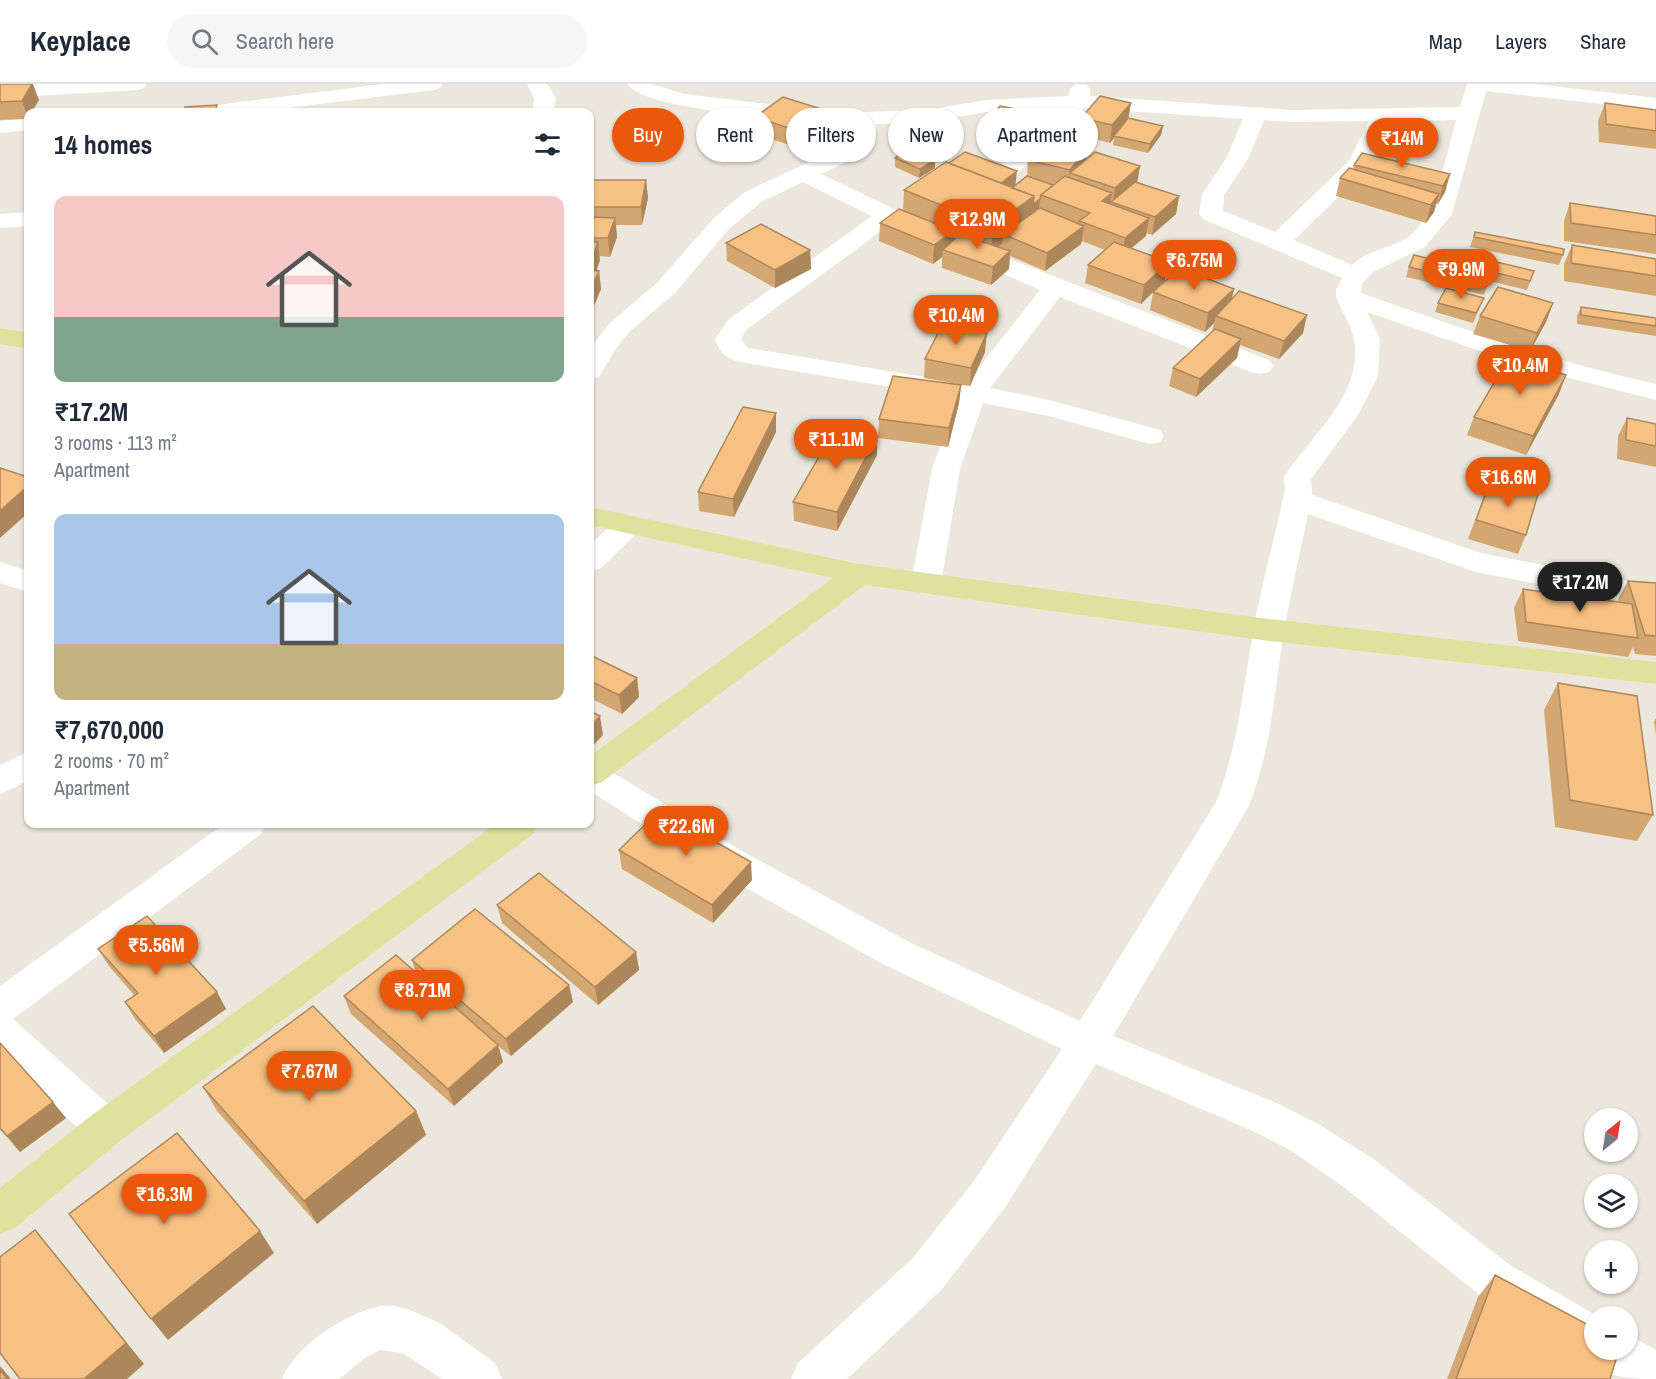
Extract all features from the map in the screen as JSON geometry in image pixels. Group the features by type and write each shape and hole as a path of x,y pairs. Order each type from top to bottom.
{"main road":[{"path":"0,336 24,340"},
{"path":"594,517 859,574 926,584 1269,630 1656,673"},
{"path":"594,771 859,574"},
{"path":"0,1214 106,1128 516,828"}],"street":[{"path":"0,92 137,84"},
{"path":"241,108 433,84"},
{"path":"537,84 545,98 544,108"},
{"path":"637,84 651,91 682,100 786,112"},
{"path":"814,1379 927,1274 990,1195 1088,1043 1232,806 1245,772 1255,730 1269,630 1299,488 1297,478 1356,396 1365,375 1367,339 1352,286 1362,266 1417,242 1428,232 1440,214 1478,84 1656,104"},
{"path":"876,118 926,117 1080,93 1256,114 1292,116 1468,113"},
{"path":"998,180 1080,93"},
{"path":"1256,114 1238,157 1213,195 1211,214 1277,243 1352,286 1521,358 1602,381 1656,392"},
{"path":"1277,243 1358,165 1382,116"},
{"path":"0,127 24,124"},
{"path":"594,363 620,327 666,288 722,224 753,197 826,162"},
{"path":"801,173 888,215 1055,287 1260,366"},
{"path":"888,215 738,324 728,339 730,346 740,354 973,393 1053,410 1150,436"},
{"path":"0,221 24,219"},
{"path":"926,584 946,469 973,393 1055,287"},
{"path":"1297,500 1476,562 1656,597"},
{"path":"594,557 628,525"},
{"path":"0,572 24,581"},
{"path":"594,777 727,860 896,953 1088,1043 1267,1118 1306,1138 1359,1174 1495,1280 1584,1334"},
{"path":"0,1007 244,828"},
{"path":"0,1031 106,1128"},
{"path":"305,1379 362,1333 381,1326 396,1327 414,1333 478,1379"}],"building":[{"path":"0,84 32,84 22,101 0,102"},
{"path":"1100,96 1131,103 1112,125 1098,122 1098,108 1090,108"},
{"path":"783,97 818,108 786,108 786,127 774,123 774,108 768,108"},
{"path":"1605,103 1656,110 1656,131 1606,124"},
{"path":"217,105 216,108 185,107"},
{"path":"1128,118 1163,126 1150,144 1114,136"},
{"path":"964,153 976,156 976,162 992,162 1017,171 1001,183 949,163 964,162"},
{"path":"1098,153 1140,166 1115,188 1070,173 1083,162 1098,162"},
{"path":"1362,153 1450,174 1443,186 1354,165"},
{"path":"904,162 930,162 920,169"},
{"path":"946,162 1034,196 993,226 904,190"},
{"path":"1036,162 1076,162 1070,170"},
{"path":"1349,168 1439,194 1431,205 1340,178"},
{"path":"1027,176 1053,185 1033,204 1034,196 1012,188"},
{"path":"1065,176 1112,193 1102,201 1149,218 1125,238 1079,221 1090,213 1041,195"},
{"path":"594,180 646,180 641,207 594,207"},
{"path":"1135,182 1179,196 1155,217 1111,202"},
{"path":"1570,203 1656,216 1656,235 1571,223"},
{"path":"1040,208 1084,226 1047,253 1003,234"},
{"path":"899,209 954,231 934,245 880,223"},
{"path":"594,217 615,218 608,238 594,238"},
{"path":"761,224 810,250 775,270 726,243"},
{"path":"1475,232 1564,249 1563,255 1474,237"},
{"path":"960,234 1010,251 993,267 943,250"},
{"path":"594,242 598,242 594,254"},
{"path":"1114,242 1169,262 1144,285 1088,265"},
{"path":"1572,245 1656,259 1656,276 1571,263"},
{"path":"1450,251 1534,271 1530,281 1446,261"},
{"path":"1414,255 1491,274 1487,286 1409,267"},
{"path":"1180,268 1234,289 1208,313 1153,292"},
{"path":"594,270 599,271 594,283"},
{"path":"1498,287 1553,303 1537,333 1480,316"},
{"path":"1446,288 1484,298 1476,313 1438,303"},
{"path":"1239,291 1307,315 1284,341 1216,316"},
{"path":"1581,307 1656,318 1656,326 1581,315"},
{"path":"942,325 987,333 971,368 925,359"},
{"path":"1215,329 1241,339 1200,379 1173,368"},
{"path":"1509,357 1566,375 1533,436 1474,417"},
{"path":"893,376 961,385 949,428 879,419"},
{"path":"743,407 776,413 733,499 698,492"},
{"path":"1627,418 1656,424 1656,446 1626,440"},
{"path":"836,427 877,436 837,512 793,502"},
{"path":"0,468 24,476 24,490 0,511"},
{"path":"1490,481 1538,494 1526,535 1476,520"},
{"path":"1628,581 1656,583 1656,636 1645,635"},
{"path":"1523,589 1632,604 1638,638 1526,622"},
{"path":"594,657 637,678 619,695 594,683"},
{"path":"1558,683 1637,696 1653,815 1570,800"},
{"path":"594,713 600,716 594,723"},
{"path":"660,810 751,862 712,905 619,850"},
{"path":"539,873 636,952 595,987 497,905"},
{"path":"475,909 569,985 506,1039 412,960"},
{"path":"147,916 217,992 154,1036 125,1002 138,993 98,949"},
{"path":"396,955 498,1045 448,1089 344,996"},
{"path":"313,1006 416,1111 304,1201 203,1087"},
{"path":"0,1043 53,1102 7,1136 0,1128"},
{"path":"177,1133 260,1231 151,1319 69,1214"},
{"path":"35,1230 126,1343 84,1379 20,1379 0,1353 0,1257"},
{"path":"1495,1275 1584,1323 1584,1360 1616,1360 1610,1379 1456,1379"},
{"path":"0,1370 7,1379 0,1379"}]}
